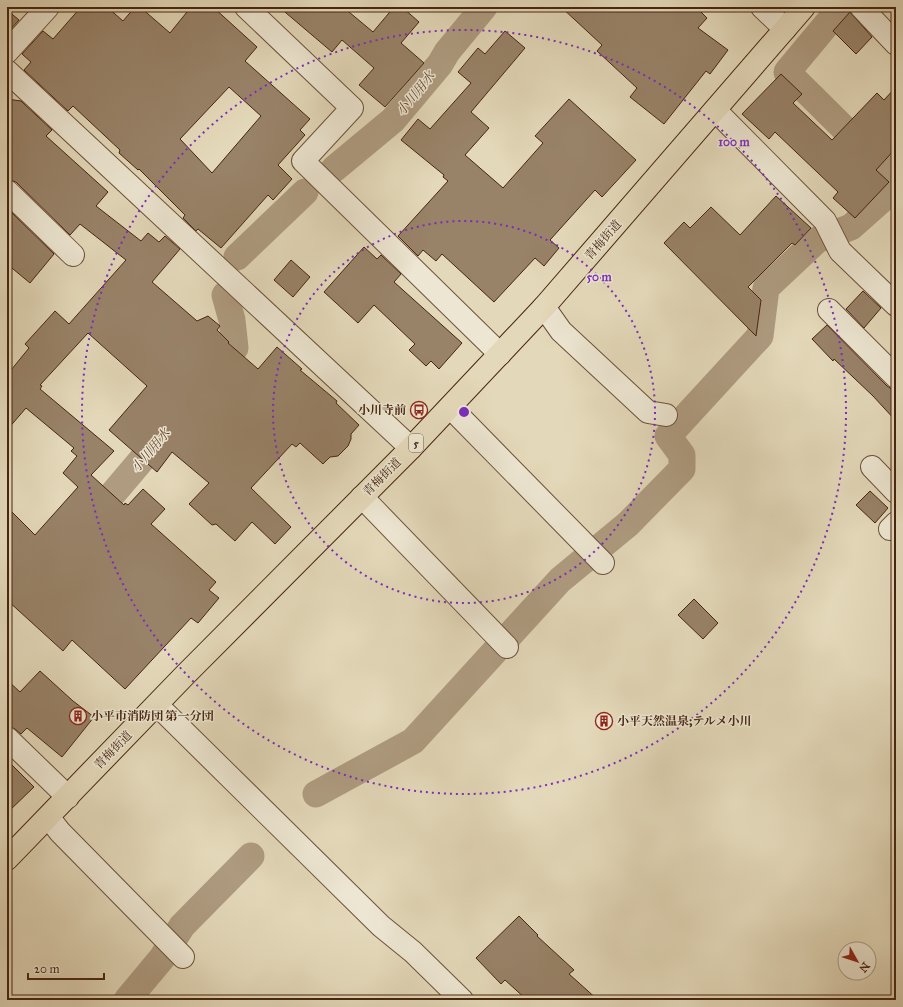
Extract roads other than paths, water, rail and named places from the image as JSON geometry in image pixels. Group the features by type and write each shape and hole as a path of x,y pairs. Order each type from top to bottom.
{"main road":[{"name":"青梅街道","path":"7,859 49,818 157,704 411,448 544,307 804,7"}],"street":[{"path":"246,7 352,108 304,161 500,354"},
{"path":"762,7 785,29"},
{"path":"861,7 896,44"},
{"path":"7,52 46,8"},
{"path":"7,71 411,448"},
{"path":"715,110 825,221 840,250 896,305"},
{"path":"7,191 73,255"},
{"path":"544,307 561,332 648,412 666,415"},
{"path":"829,310 896,377"},
{"path":"450,407 596,555"},
{"path":"872,467 896,492"},
{"path":"362,497 503,642"},
{"path":"157,704 380,926 413,952 462,1000"},
{"path":"7,738 68,797"},
{"path":"49,818 60,832 183,957"}],"waterway":[{"name":"小川用水","path":"334,169 393,120 440,64 447,52 484,7"},
{"path":"841,7 787,72 896,180"},
{"path":"316,794 413,741 560,580 628,524 682,469 682,455 668,436 760,336 766,288 817,240 851,227 896,187"},
{"name":"小川用水","path":"237,257 305,192"},
{"name":"小川用水","path":"211,377 235,348 232,320 225,295"},
{"name":"小川用水","path":"89,522 166,431"},
{"path":"127,1000 162,958 182,926 251,856"}],"place":[{"name":"小川寺前","path":"419,410"},
{"name":"小平市消防団 第一分団","path":"78,716"},
{"name":"小平天然温泉;テルメ小川","path":"604,721"}]}
